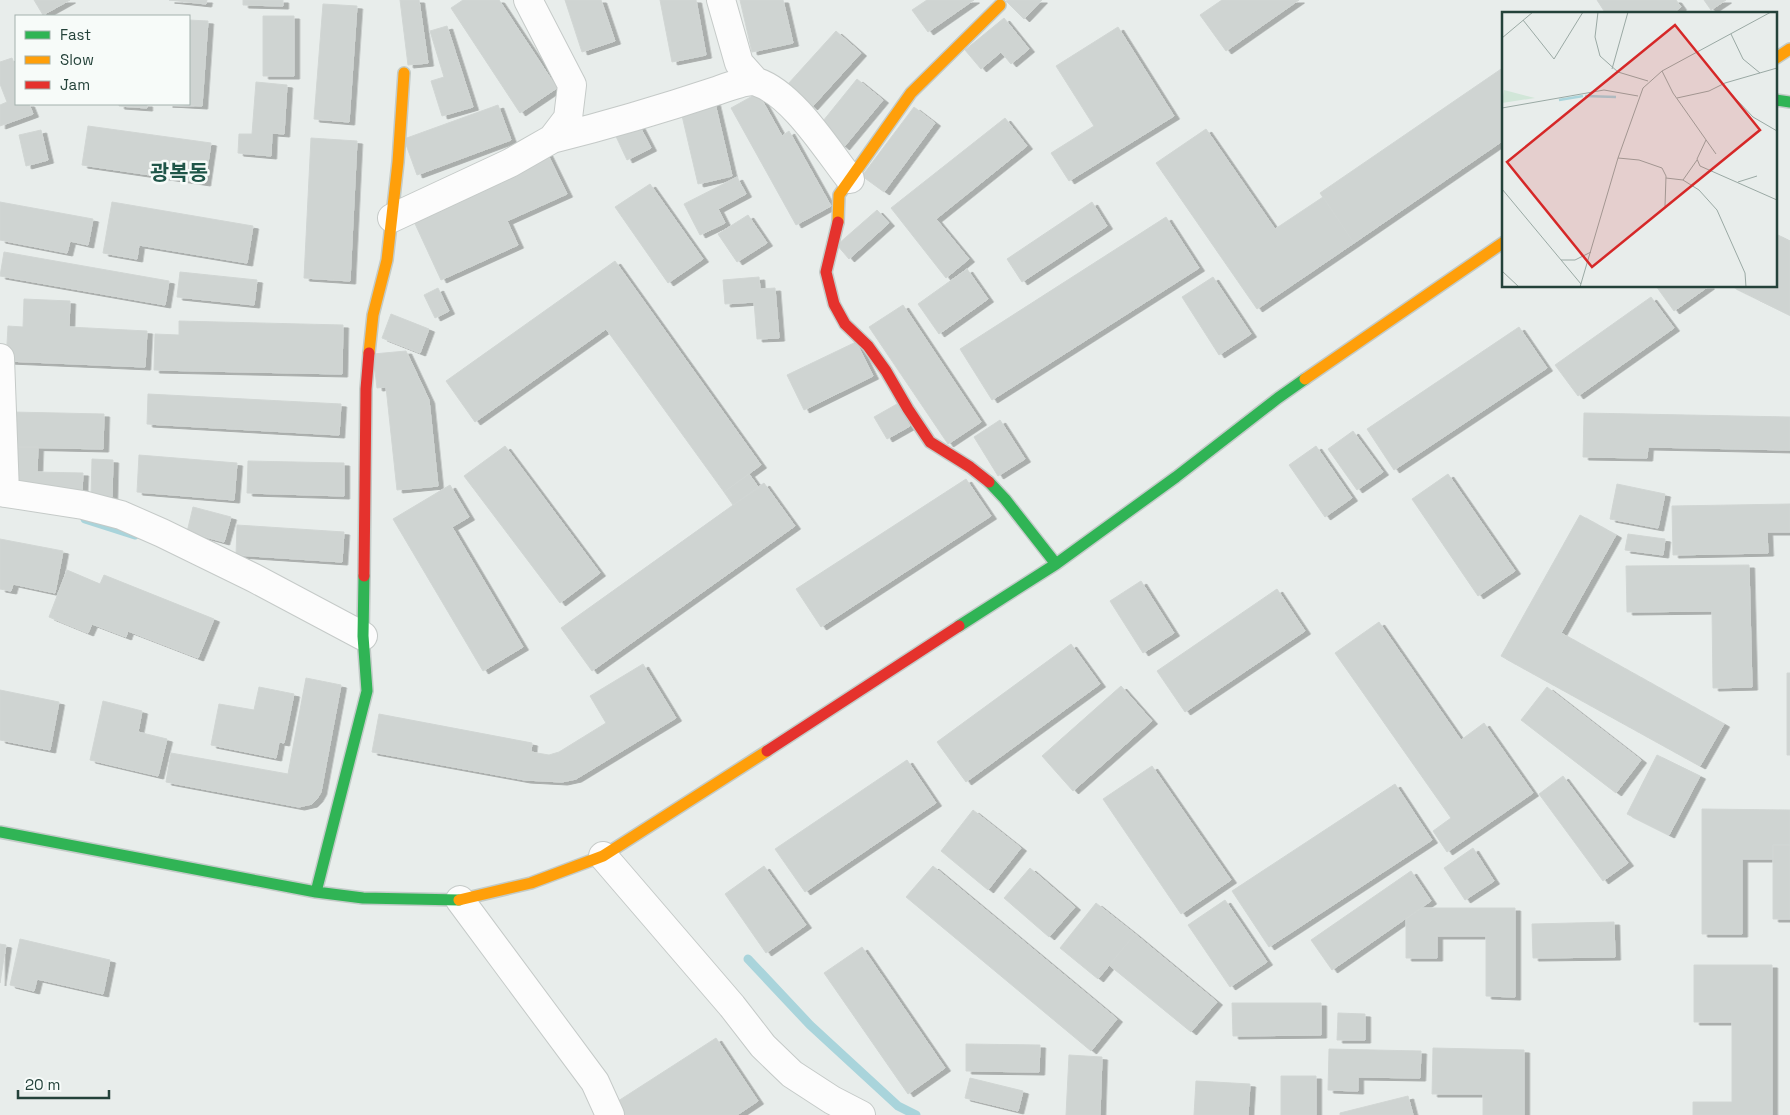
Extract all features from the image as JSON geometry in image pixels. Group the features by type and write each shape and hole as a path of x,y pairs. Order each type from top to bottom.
{"main road":[{"path":"1000,5 911,93 839,195 838,227 826,272 834,304 845,324 868,346 886,371 930,442 970,467 989,482 1005,499 1056,564"},
{"path":"1778,57 1790,49"},
{"path":"316,892 368,691 363,636 366,389 373,315 387,260 404,73"},
{"path":"0,832 316,892 363,898 460,900 531,883 603,856 1056,564 1176,477 1278,398 1502,243"}],"street":[{"path":"528,0 572,85 568,118 552,139"},
{"path":"721,0 739,63 755,81 778,93 796,110 850,180"},
{"path":"392,218 510,163 552,139 624,121 733,86 755,81"},
{"path":"0,358 2,492 83,505 121,515 254,578 363,636"},
{"path":"603,856 732,1006 763,1046 792,1074 832,1100 861,1115"},
{"path":"460,900 595,1082 610,1115"}],"building":[{"path":"34,0 70,0 43,15"},
{"path":"169,0 207,0 206,4"},
{"path":"243,0 283,0 283,6 243,5"},
{"path":"400,0 419,0 428,63 408,65"},
{"path":"463,0 499,0 557,88 520,113 451,8"},
{"path":"565,0 601,0 615,41 582,52"},
{"path":"660,0 696,0 706,55 672,62"},
{"path":"740,0 783,0 793,43 752,52"},
{"path":"927,0 974,0 928,32 912,10"},
{"path":"1042,0 1024,19 1006,1"},
{"path":"1222,0 1299,0 1226,51 1200,15"},
{"path":"1597,0 1676,0 1681,7 1675,12 1605,12"},
{"path":"1704,0 1726,0 1711,10"},
{"path":"323,4 357,6 349,122 314,119"},
{"path":"263,16 294,16 294,76 263,76"},
{"path":"1004,18 1029,49 1011,64 1001,52 981,69 965,50"},
{"path":"190,20 208,21 202,106 184,105 190,105"},
{"path":"447,26 473,107 442,116 431,81 444,77 430,31"},
{"path":"1118,27 1174,116 1069,181 1051,153 1094,126 1056,66"},
{"path":"836,31 861,53 812,107 788,84"},
{"path":"12,58 15,66 15,105 29,105 33,114 0,126 0,105 7,102 0,84 0,62"},
{"path":"1502,68 1502,141 1354,243 1320,193"},
{"path":"857,79 883,100 844,147 819,126"},
{"path":"256,82 287,85 284,134 272,133 271,156 238,153 239,134 252,134"},
{"path":"758,93 782,136 789,131 831,206 796,225 731,108"},
{"path":"714,99 732,176 698,184 680,107"},
{"path":"147,105 147,108 119,106"},
{"path":"498,105 511,140 417,175 404,139"},
{"path":"914,107 935,123 884,192 862,176"},
{"path":"1005,118 1027,146 936,219 969,259 946,278 891,208"},
{"path":"636,119 651,148 627,160 613,130"},
{"path":"88,126 211,143 205,183 82,165"},
{"path":"1206,129 1275,229 1323,197 1354,243 1257,309 1156,163"},
{"path":"41,130 48,160 26,166 19,135"},
{"path":"311,138 357,141 350,281 304,278"},
{"path":"547,153 567,194 507,221 518,245 441,280 411,215"},
{"path":"737,177 746,194 718,209 725,223 700,235 684,204"},
{"path":"650,184 703,259 668,283 615,207"},
{"path":"0,202 93,219 88,245 70,241 67,253 0,240"},
{"path":"112,202 253,226 247,263 139,245 137,259 103,253"},
{"path":"1092,202 1107,226 1022,282 1007,259"},
{"path":"877,210 889,223 849,259 837,245"},
{"path":"748,215 767,243 737,262 718,234"},
{"path":"1166,217 1199,268 992,400 960,349"},
{"path":"1778,235 1790,241 1790,315 1735,288 1778,288"},
{"path":"4,252 169,281 165,305 0,276"},
{"path":"615,261 761,465 724,492 606,329 475,422 446,381"},
{"path":"967,269 988,299 939,334 918,304"},
{"path":"180,272 257,280 254,305 177,297"},
{"path":"759,277 760,289 775,288 779,338 757,339 754,302 725,304 723,280"},
{"path":"1213,277 1251,334 1219,355 1182,297"},
{"path":"438,288 449,311 435,318 424,295"},
{"path":"1657,288 1706,288 1674,311"},
{"path":"1651,297 1674,328 1578,396 1555,365"},
{"path":"24,299 70,301 69,327 147,331 145,367 6,361 8,326 23,327"},
{"path":"903,305 981,422 948,444 869,327"},
{"path":"391,314 429,329 420,353 382,338"},
{"path":"179,321 343,325 342,374 154,370 155,334 179,335"},
{"path":"1519,327 1547,368 1394,470 1367,429"},
{"path":"856,342 873,376 804,410 787,375"},
{"path":"406,351 429,400 438,486 397,490 386,387 377,388 373,354"},
{"path":"148,394 341,404 339,435 147,424"},
{"path":"897,404 910,426 887,439 874,417"},
{"path":"13,412 104,414 103,449 12,447"},
{"path":"1584,413 1790,417 1790,450 1648,447 1647,458 1583,457"},
{"path":"1000,420 1025,459 998,476 974,437"},
{"path":"1353,431 1383,472 1357,490 1328,449"},
{"path":"505,446 600,573 560,603 464,476"},
{"path":"1316,446 1352,498 1325,517 1289,465"},
{"path":"12,447 38,447 37,472 83,473 82,492 30,491 12,477"},
{"path":"139,455 237,463 234,500 137,492"},
{"path":"92,459 113,460 112,497 91,496"},
{"path":"248,461 344,463 344,496 247,493"},
{"path":"749,474 759,488 733,505 724,492"},
{"path":"1448,474 1515,571 1478,596 1412,499"},
{"path":"966,479 991,516 821,627 796,589"},
{"path":"764,483 795,526 592,671 561,628"},
{"path":"1617,484 1665,494 1658,528 1610,519"},
{"path":"450,485 469,517 452,527 523,647 483,671 393,519"},
{"path":"1790,504 1790,532 1767,532 1768,553 1673,555 1672,506"},
{"path":"193,507 231,517 224,542 187,532"},
{"path":"1580,515 1616,535 1561,633 1724,724 1700,766 1501,656"},
{"path":"237,525 344,532 342,562 236,555"},
{"path":"1628,534 1665,539 1663,555 1625,550"},
{"path":"0,539 63,551 55,593 13,584 11,591 0,589"},
{"path":"1749,565 1752,687 1713,688 1712,611 1627,612 1626,566"},
{"path":"67,570 100,584 104,575 214,619 198,658 128,631 126,637 92,624 88,633 49,617"},
{"path":"1141,581 1174,633 1143,653 1110,601"},
{"path":"1277,589 1305,631 1185,712 1157,671"},
{"path":"1379,622 1461,740 1484,723 1533,793 1447,852 1433,831 1451,818 1335,653"},
{"path":"1071,644 1100,684 966,782 937,742"},
{"path":"643,664 676,718 576,779 562,782 525,780 372,752 379,714 532,743 531,752 549,755 559,752 606,723 590,696"},
{"path":"1787,673 1790,673 1790,755 1787,755"},
{"path":"306,678 341,685 321,792 312,804 299,807 166,782 171,753 288,774"},
{"path":"1121,686 1152,721 1073,791 1042,756"},
{"path":"259,687 294,694 284,743 279,742 276,758 211,745 219,704 254,710"},
{"path":"1547,687 1641,760 1616,793 1521,720"},
{"path":"0,690 59,702 50,750 0,740"},
{"path":"103,701 142,711 138,732 167,739 158,776 90,760"},
{"path":"1657,755 1700,776 1669,835 1627,814"},
{"path":"907,760 936,803 805,892 775,849"},
{"path":"1152,766 1231,880 1181,914 1103,799"},
{"path":"1563,776 1628,863 1603,881 1539,794"},
{"path":"1395,784 1432,840 1269,947 1232,891"},
{"path":"1702,809 1790,810 1790,845 1773,845 1773,859 1742,859 1742,934 1702,934"},
{"path":"973,810 1021,848 988,890 941,851"},
{"path":"1773,845 1790,845 1790,919 1773,919"},
{"path":"1473,848 1494,881 1465,900 1444,868"},
{"path":"764,866 806,925 766,953 725,894"},
{"path":"933,866 1117,1019 1091,1051 906,897"},
{"path":"1030,868 1075,907 1049,937 1004,898"},
{"path":"1411,871 1431,901 1332,970 1311,940"},
{"path":"1225,900 1267,962 1230,987 1188,925"},
{"path":"1096,903 1135,934 1098,979 1060,948"},
{"path":"1422,908 1515,908 1515,997 1486,996 1486,936 1437,936 1437,958 1406,958 1406,919"},
{"path":"1614,922 1615,957 1533,958 1532,924"},
{"path":"1135,934 1217,1002 1191,1032 1109,965"},
{"path":"20,939 110,960 103,994 37,979 34,991 10,985"},
{"path":"0,944 6,945 0,983"},
{"path":"862,947 945,1068 908,1094 824,973"},
{"path":"1694,965 1772,965 1772,1115 1693,1115 1693,1102 1732,1102 1732,1022 1694,1022"},
{"path":"1232,1003 1321,1003 1321,1035 1233,1036"},
{"path":"1338,1013 1365,1014 1365,1040 1337,1040"},
{"path":"716,1038 758,1101 737,1115 623,1115 615,1103"},
{"path":"966,1044 1040,1045 1039,1072 966,1071"},
{"path":"1433,1048 1524,1050 1524,1115 1483,1115 1483,1094 1432,1094"},
{"path":"1329,1049 1421,1051 1420,1078 1358,1077 1358,1091 1328,1090"},
{"path":"1069,1055 1102,1057 1100,1115 1066,1115"},
{"path":"1281,1076 1316,1076 1316,1115 1281,1115"},
{"path":"970,1078 1023,1091 1018,1111 965,1098"},
{"path":"1196,1081 1250,1084 1248,1115 1194,1115"},
{"path":"1408,1096 1413,1115 1340,1115 1340,1113"}],"waterway":[{"path":"85,519 135,535"},
{"path":"748,959 810,1025 898,1106 916,1115"}],"traffic: fast":[{"path":"1778,100 1790,102"},
{"path":"959,626 1056,564 1176,477 1305,379"},
{"path":"989,482 1005,499 1056,564"},
{"path":"316,892 367,691 363,636 364,576"},
{"path":"0,832 316,892 363,898 459,900"}],"traffic: slow":[{"path":"838,222 839,195 911,93 1000,5"},
{"path":"1778,57 1790,49"},
{"path":"369,353 373,315 387,260 398,162 404,73"},
{"path":"1305,379 1502,243"},
{"path":"459,900 531,883 603,856 767,751"}],"traffic: jam":[{"path":"838,222 826,272 834,304 845,324 868,346 886,371 930,442 970,467 989,482"},
{"path":"364,576 366,389 369,353"},
{"path":"767,751 959,626"}],"district":[{"name":"광복동","path":"179,173"}]}
